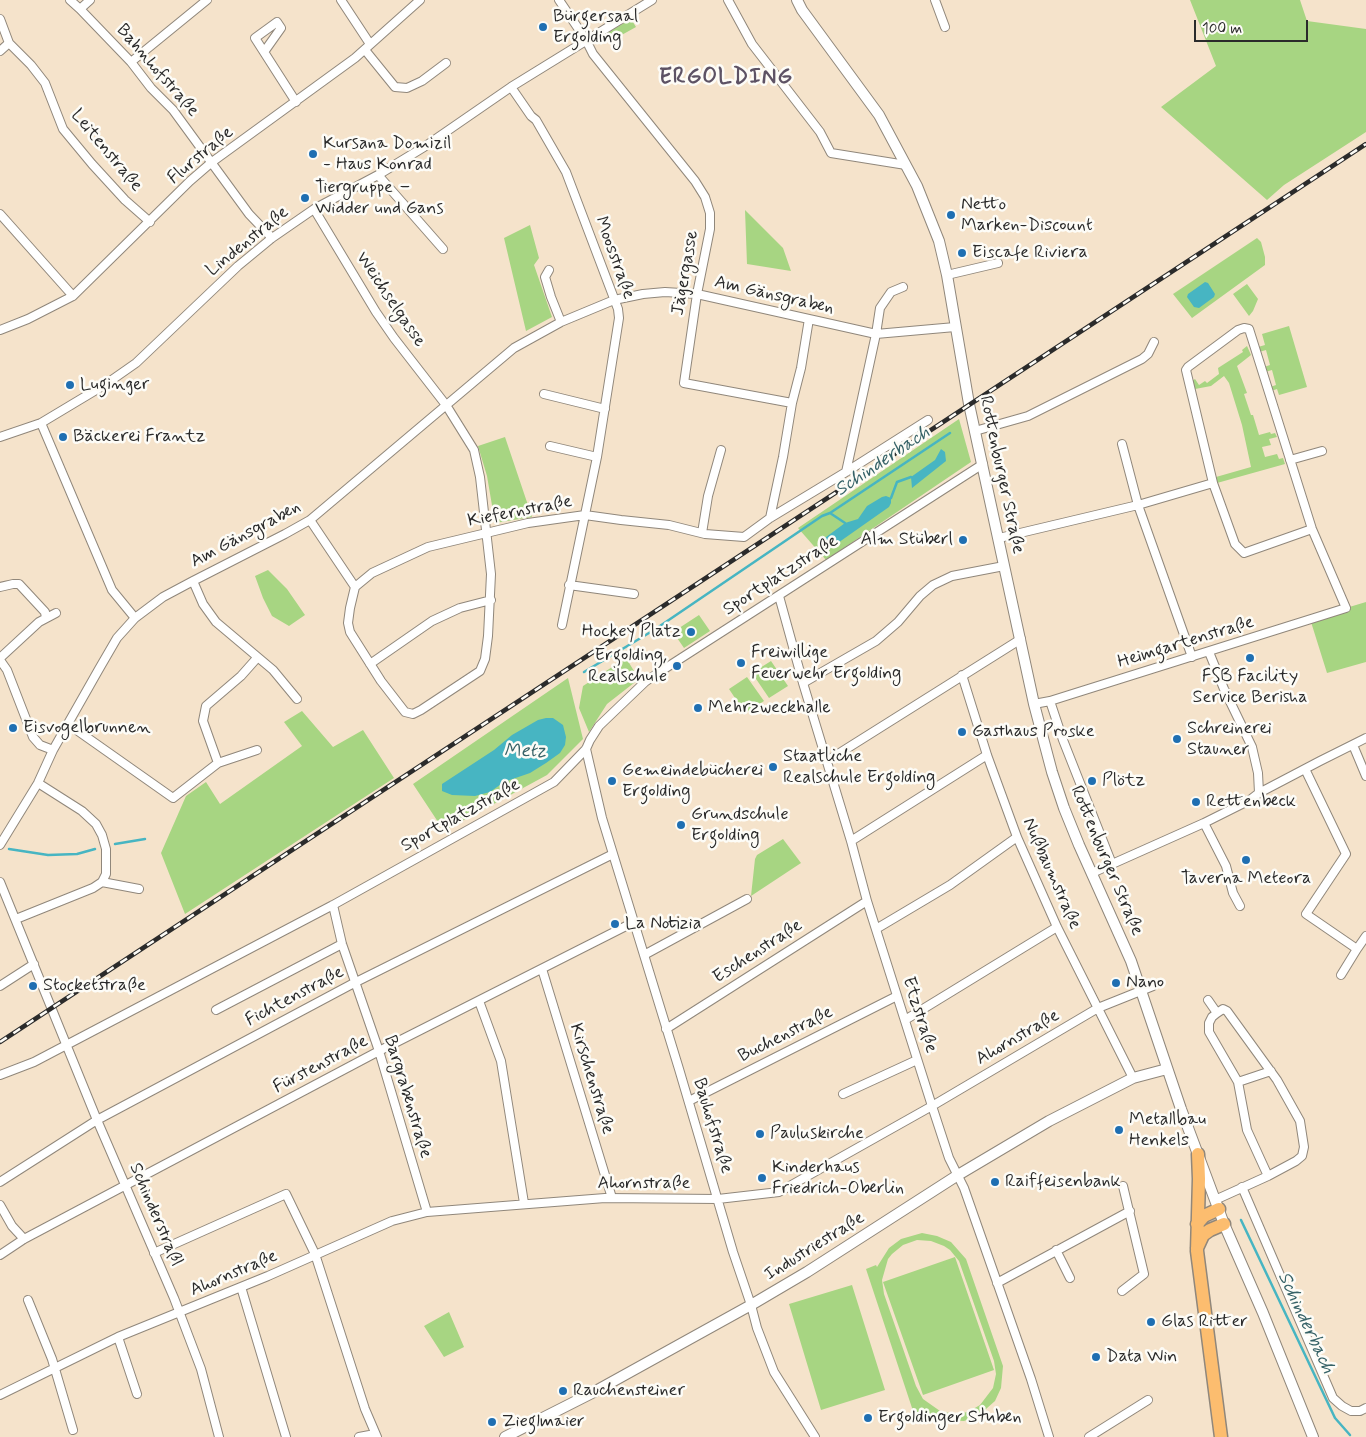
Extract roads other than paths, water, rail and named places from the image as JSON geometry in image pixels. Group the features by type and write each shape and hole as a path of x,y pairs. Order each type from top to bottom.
{"highway":[{"path":"1198,1154 1197,1251 1221,1437"},
{"path":"1197,1224 1217,1204"},
{"path":"1197,1251 1203,1235 1224,1224"}],"street":[{"name":"Bahnhofstraße","path":"70,0 80,8 131,62 151,88 173,110 249,214 272,238"},
{"path":"80,8 90,0"},
{"path":"131,62 207,0"},
{"path":"341,0 367,47 395,87 407,88 422,82 446,63"},
{"name":"Flurstraße","path":"0,330 28,319 73,296 190,181 212,162 296,102 367,47 420,0"},
{"name":"Jägergasse","path":"559,0 586,40 593,54 696,181 705,197 710,213 710,229 684,383 792,403"},
{"name":"Lindenstraße","path":"0,437 41,423 78,402 136,363 238,266 272,238 314,209 378,176 424,147 512,86 652,0"},
{"path":"728,0 752,44 820,132 831,153 906,165"},
{"name":"Rottenburger Straße","path":"797,0 802,10 879,115 926,205 939,241 975,430 1044,746 1061,799 1131,960 1167,1069 1224,1224 1314,1437"},
{"path":"935,0 945,27"},
{"name":"Leitenstraße","path":"0,20 9,43 31,65 45,83 63,128 92,164 150,222"},
{"path":"0,51 9,43"},
{"path":"264,52 296,102"},
{"name":"Moosstraße","path":"512,86 541,128 566,172 619,318 597,457 562,624"},
{"path":"378,176 443,249"},
{"name":"Weichselgasse","path":"314,209 376,312 446,405 474,450 480,477 487,532 491,574 491,600 488,636 483,666 480,671 413,714 405,712 381,682 370,664"},
{"path":"0,214 73,296"},
{"path":"947,275 998,263"},
{"path":"549,270 545,277 561,322"},
{"path":"846,472 880,308 891,292 903,287"},
{"name":"Am Gänsgraben","path":"0,845 38,783 52,750 117,638 135,618 163,597 193,580 310,520 514,348 561,322 614,300 665,292 698,294 876,334 955,327"},
{"path":"770,518 792,403 801,368 809,319"},
{"path":"1249,329 1312,529 1244,553 1235,544 1213,483 1186,370 1238,330 1249,329"},
{"path":"975,430 1028,416 1142,359 1148,354 1154,342"},
{"path":"544,394 605,409"},
{"name":"Kiefernstraße","path":"355,587 372,573 428,547 528,523 585,514 669,525 702,533 744,537 770,518 928,420"},
{"path":"41,423 112,590 135,618"},
{"path":"1122,444 1138,505 1192,657"},
{"path":"550,446 597,457"},
{"path":"702,533 708,496 721,450"},
{"path":"1290,460 1322,451"},
{"name":"Sportplatzstraße","path":"0,1076 34,1062 333,904 554,782 586,748 599,726 645,682 983,464"},
{"path":"998,538 1138,505 1213,483"},
{"path":"310,520 355,587 348,623 350,632 370,664 432,621 460,608 491,600"},
{"name":"Heimgartenstraße","path":"1034,704 1050,701 1346,608 1312,529"},
{"path":"803,683 876,641 898,622 920,596 933,586 952,576 1004,566"},
{"path":"193,580 203,604 216,622 273,670 297,699"},
{"path":"0,587 19,584 45,612 46,618"},
{"path":"569,585 634,594"},
{"name":"Etzstraße","path":"779,596 867,901 917,1060 949,1158 964,1188 1031,1379 1049,1437"},
{"path":"52,750 40,745 33,737 7,670 0,659 39,622 56,612"},
{"path":"827,761 1021,639"},
{"path":"1209,652 1224,689 1252,747 1258,773 1259,793"},
{"path":"218,763 203,721 206,706 241,676 257,658"},
{"name":"Nußbaumstraße","path":"962,675 987,755 1017,837 1057,927 1133,1078"},
{"path":"1050,701 1063,740 1112,864"},
{"path":"68,724 173,798 218,763 257,750"},
{"path":"1092,873 1204,823 1366,738"},
{"path":"1353,745 1366,776"},
{"name":"Bauhofstraße","path":"586,748 602,818 751,1305 756,1328 774,1372 815,1437"},
{"path":"851,841 987,755"},
{"path":"1305,769 1346,854 1306,914 1357,949"},
{"path":"38,783 82,811 96,824 102,835 106,850 106,874 102,882"},
{"path":"1204,823 1226,866 1233,893 1240,906"},
{"path":"876,929 950,885 1017,837"},
{"name":"Fichtenstraße","path":"0,1182 97,1120 354,982 613,854"},
{"name":"Schinderstraßl","path":"0,882 97,1120 180,1312 201,1369 219,1437"},
{"path":"16,919 102,882 139,889"},
{"path":"644,955 747,899"},
{"name":"Eschenstraße","path":"666,1029 867,901"},
{"name":"Bargrabenstraße","path":"333,904 342,944 379,1051 427,1212"},
{"name":"Fürstenstraße","path":"0,1255 24,1239 379,1051 634,922"},
{"path":"905,1020 1057,927"},
{"path":"1341,975 1366,936"},
{"name":"Fichtenstraße","path":"216,1010 342,944"},
{"path":"0,986 34,964"},
{"name":"Kirschenstraße","path":"542,968 612,1198"},
{"name":"Ahornstraße","path":"0,1395 118,1337 241,1287 392,1221 427,1212 524,1203 612,1198 718,1199 779,1192 932,1106 1098,1008 1153,986"},
{"name":"Buchenstraße","path":"689,1101 897,996"},
{"path":"1208,1000 1217,1012"},
{"path":"479,1001 501,1062 524,1203"},
{"path":"1217,1204 1242,1187 1268,1176 1296,1161 1302,1156 1304,1147 1300,1121 1271,1071 1227,1011 1222,1009 1212,1017 1209,1023 1209,1032 1238,1082 1247,1130 1268,1176"},
{"path":"843,1094 917,1060"},
{"name":"Industriestraße","path":"505,1437 585,1396 751,1305 807,1272 958,1175 1049,1121 1133,1078 1167,1069"},
{"path":"1238,1082 1271,1071"},
{"path":"1122,1291 1144,1274 1124,1186"},
{"path":"1242,1187 1333,1398 1342,1406 1351,1410 1360,1411 1366,1408"},
{"path":"154,1252 286,1194 315,1254 364,1409 376,1436 359,1437"},
{"path":"0,1205 12,1226 24,1239"},
{"path":"997,1283 1130,1211"},
{"path":"1056,1250 1070,1278"},
{"path":"241,1287 286,1437"},
{"path":"28,1300 52,1359 53,1368 73,1430"},
{"path":"118,1337 138,1394"},
{"path":"1089,1437 1148,1400"}],"water":[{"path":"1205,282 1208,283 1215,294 1214,297 1199,308 1194,307 1187,297 1188,294"},
{"path":"941,449 945,452 946,461 912,488 911,477 935,460"},
{"path":"886,496 891,498 889,507 825,552 820,549 818,543 845,523 858,519 867,506"},
{"name":"Metz","path":"553,718 563,725 566,737 565,745 560,753 546,763 530,773 504,782 490,792 475,796 452,795 442,791 442,784 494,750 512,735 538,720"}],"waterway":[{"name":"Schinderbach","path":"830,513 950,433"},
{"path":"891,498 897,482 911,477"},
{"path":"584,672 654,630 822,516 830,513 845,523"},
{"name":"Schinderbach","path":"115,844 145,839"},
{"name":"Schinderbach","path":"9,849 48,855 77,854 95,849"},
{"name":"Schinderbach","path":"1241,1220 1335,1418 1350,1435"}],"railway":[{"path":"0,1042 1366,144"}],"place":[{"name":"Bürgersaal Ergolding","path":"543,27"},
{"name":"Kursana Domizil - Haus Konrad","path":"313,154"},
{"name":"Tiergruppe – Widder und Gans","path":"305,198"},
{"name":"Netto Marken-Discount","path":"951,215"},
{"name":"Eiscafe Riviera","path":"962,253"},
{"name":"Luginger","path":"70,385"},
{"name":"Bäckerei Frantz","path":"63,437"},
{"name":"Alm Stüberl","path":"963,540"},
{"name":"Hockey Platz","path":"691,632"},
{"name":"FSB Facility Service Berisha","path":"1250,658"},
{"name":"Freiwillige Feuerwehr Ergolding","path":"741,663"},
{"name":"Ergolding, Realschule","path":"677,666"},
{"name":"Mehrzweckhalle","path":"698,708"},
{"name":"Eisvogelbrunnen","path":"13,728"},
{"name":"Gasthaus Proske","path":"962,732"},
{"name":"Schreinerei Stauner","path":"1177,739"},
{"name":"Staatliche Realschule Ergolding","path":"773,767"},
{"name":"Gemeindebücherei Ergolding","path":"612,781"},
{"name":"Plötz","path":"1092,781"},
{"name":"Rettenbeck","path":"1196,802"},
{"name":"Grundschule Ergolding","path":"681,825"},
{"name":"Taverna Meteora","path":"1246,860"},
{"name":"La Notizia","path":"615,924"},
{"name":"Nano","path":"1116,983"},
{"name":"Stocketstraße","path":"33,986"},
{"name":"Metallbau Henkels","path":"1119,1130"},
{"name":"Pauluskirche","path":"760,1134"},
{"name":"Kinderhaus Friedrich-Oberlin","path":"762,1178"},
{"name":"Raiffeisenbank","path":"995,1182"},
{"name":"Glas Ritter","path":"1151,1322"},
{"name":"Data Win","path":"1096,1357"},
{"name":"Rauchensteiner","path":"563,1391"},
{"name":"Ergoldinger Stuben","path":"868,1418"},
{"name":"Zieglmaier","path":"492,1422"}],"district":[{"name":"ERGOLDING","path":"726,78"}]}
